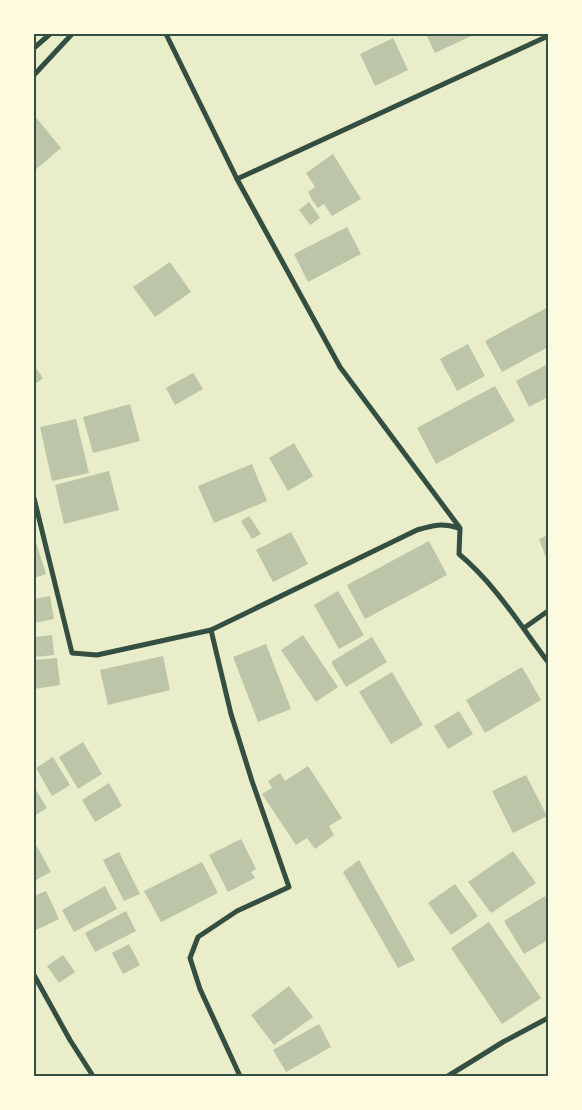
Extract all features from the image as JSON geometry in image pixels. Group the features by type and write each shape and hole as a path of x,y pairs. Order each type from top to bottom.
{"street":[{"path":"34,48 50,34"},
{"path":"34,75 72,34"},
{"path":"166,34 237,179 340,367 460,528 459,554 473,566 524,628 548,662"},
{"path":"237,179 548,36"},
{"path":"34,498 72,653 97,655 211,630 417,530 444,524 460,528"},
{"path":"524,628 548,611"},
{"path":"211,630 234,724 289,887 237,911 198,938 190,958 200,989 240,1076"},
{"path":"34,975 70,1040 94,1076"},
{"path":"448,1076 503,1042 548,1018"}],"building":[{"path":"426,34 475,34 435,53"},
{"path":"393,38 408,70 375,86 360,54"},
{"path":"34,115 61,148 34,171"},
{"path":"333,154 361,199 332,216 324,204 318,208 312,200 308,192 315,187 306,173"},
{"path":"309,202 320,218 310,225 299,210"},
{"path":"347,227 361,254 308,282 294,254"},
{"path":"170,262 191,292 155,317 133,287"},
{"path":"548,307 548,347 502,372 485,341"},
{"path":"468,344 485,376 457,391 440,359"},
{"path":"548,364 548,397 529,407 516,381"},
{"path":"34,365 43,378 34,385"},
{"path":"193,373 203,389 175,405 166,388"},
{"path":"495,386 515,421 436,464 417,428"},
{"path":"130,404 140,441 93,453 83,417"},
{"path":"76,419 89,473 52,481 40,427"},
{"path":"294,443 313,476 288,491 269,458"},
{"path":"252,464 267,501 214,523 198,486"},
{"path":"109,471 119,510 64,524 55,485"},
{"path":"249,516 261,534 252,539 241,521"},
{"path":"291,532 308,564 273,582 256,550"},
{"path":"548,535 548,563 539,539"},
{"path":"34,536 46,574 34,578"},
{"path":"429,541 447,575 365,619 347,585"},
{"path":"338,591 364,635 339,649 314,605"},
{"path":"50,596 54,619 34,623 34,599"},
{"path":"52,635 54,655 34,657 34,637"},
{"path":"303,635 338,687 316,702 281,650"},
{"path":"372,637 387,662 346,687 331,662"},
{"path":"266,644 291,709 258,722 233,657"},
{"path":"163,656 170,690 108,705 100,670"},
{"path":"57,658 60,685 34,689 34,660"},
{"path":"522,667 541,700 485,733 466,700"},
{"path":"392,672 423,725 391,744 359,692"},
{"path":"459,711 473,734 448,749 434,726"},
{"path":"83,742 102,774 78,789 59,757"},
{"path":"53,757 70,785 52,796 36,768"},
{"path":"308,766 342,818 329,826 334,835 315,849 307,838 296,845 262,794 272,788 268,781 280,773 285,781"},
{"path":"526,775 547,816 513,833 492,791"},
{"path":"109,783 122,806 95,822 82,800"},
{"path":"34,787 47,808 34,816"},
{"path":"241,839 256,869 251,872 255,878 228,892 209,855"},
{"path":"34,841 51,872 34,881"},
{"path":"513,851 536,883 491,913 468,882"},
{"path":"119,852 140,894 124,901 103,860"},
{"path":"359,860 415,960 398,968 343,872"},
{"path":"202,862 218,893 161,922 144,891"},
{"path":"455,884 478,916 451,935 428,903"},
{"path":"105,886 117,909 74,932 62,910"},
{"path":"46,891 59,919 34,931 34,896"},
{"path":"545,896 548,902 548,940 524,954 504,921"},
{"path":"126,911 136,931 95,952 85,933"},
{"path":"489,922 541,998 502,1024 451,948"},
{"path":"129,944 140,965 123,974 112,953"},
{"path":"63,955 75,972 59,983 47,966"},
{"path":"289,986 313,1017 274,1045 251,1015"},
{"path":"319,1024 331,1047 286,1072 273,1050"}]}
